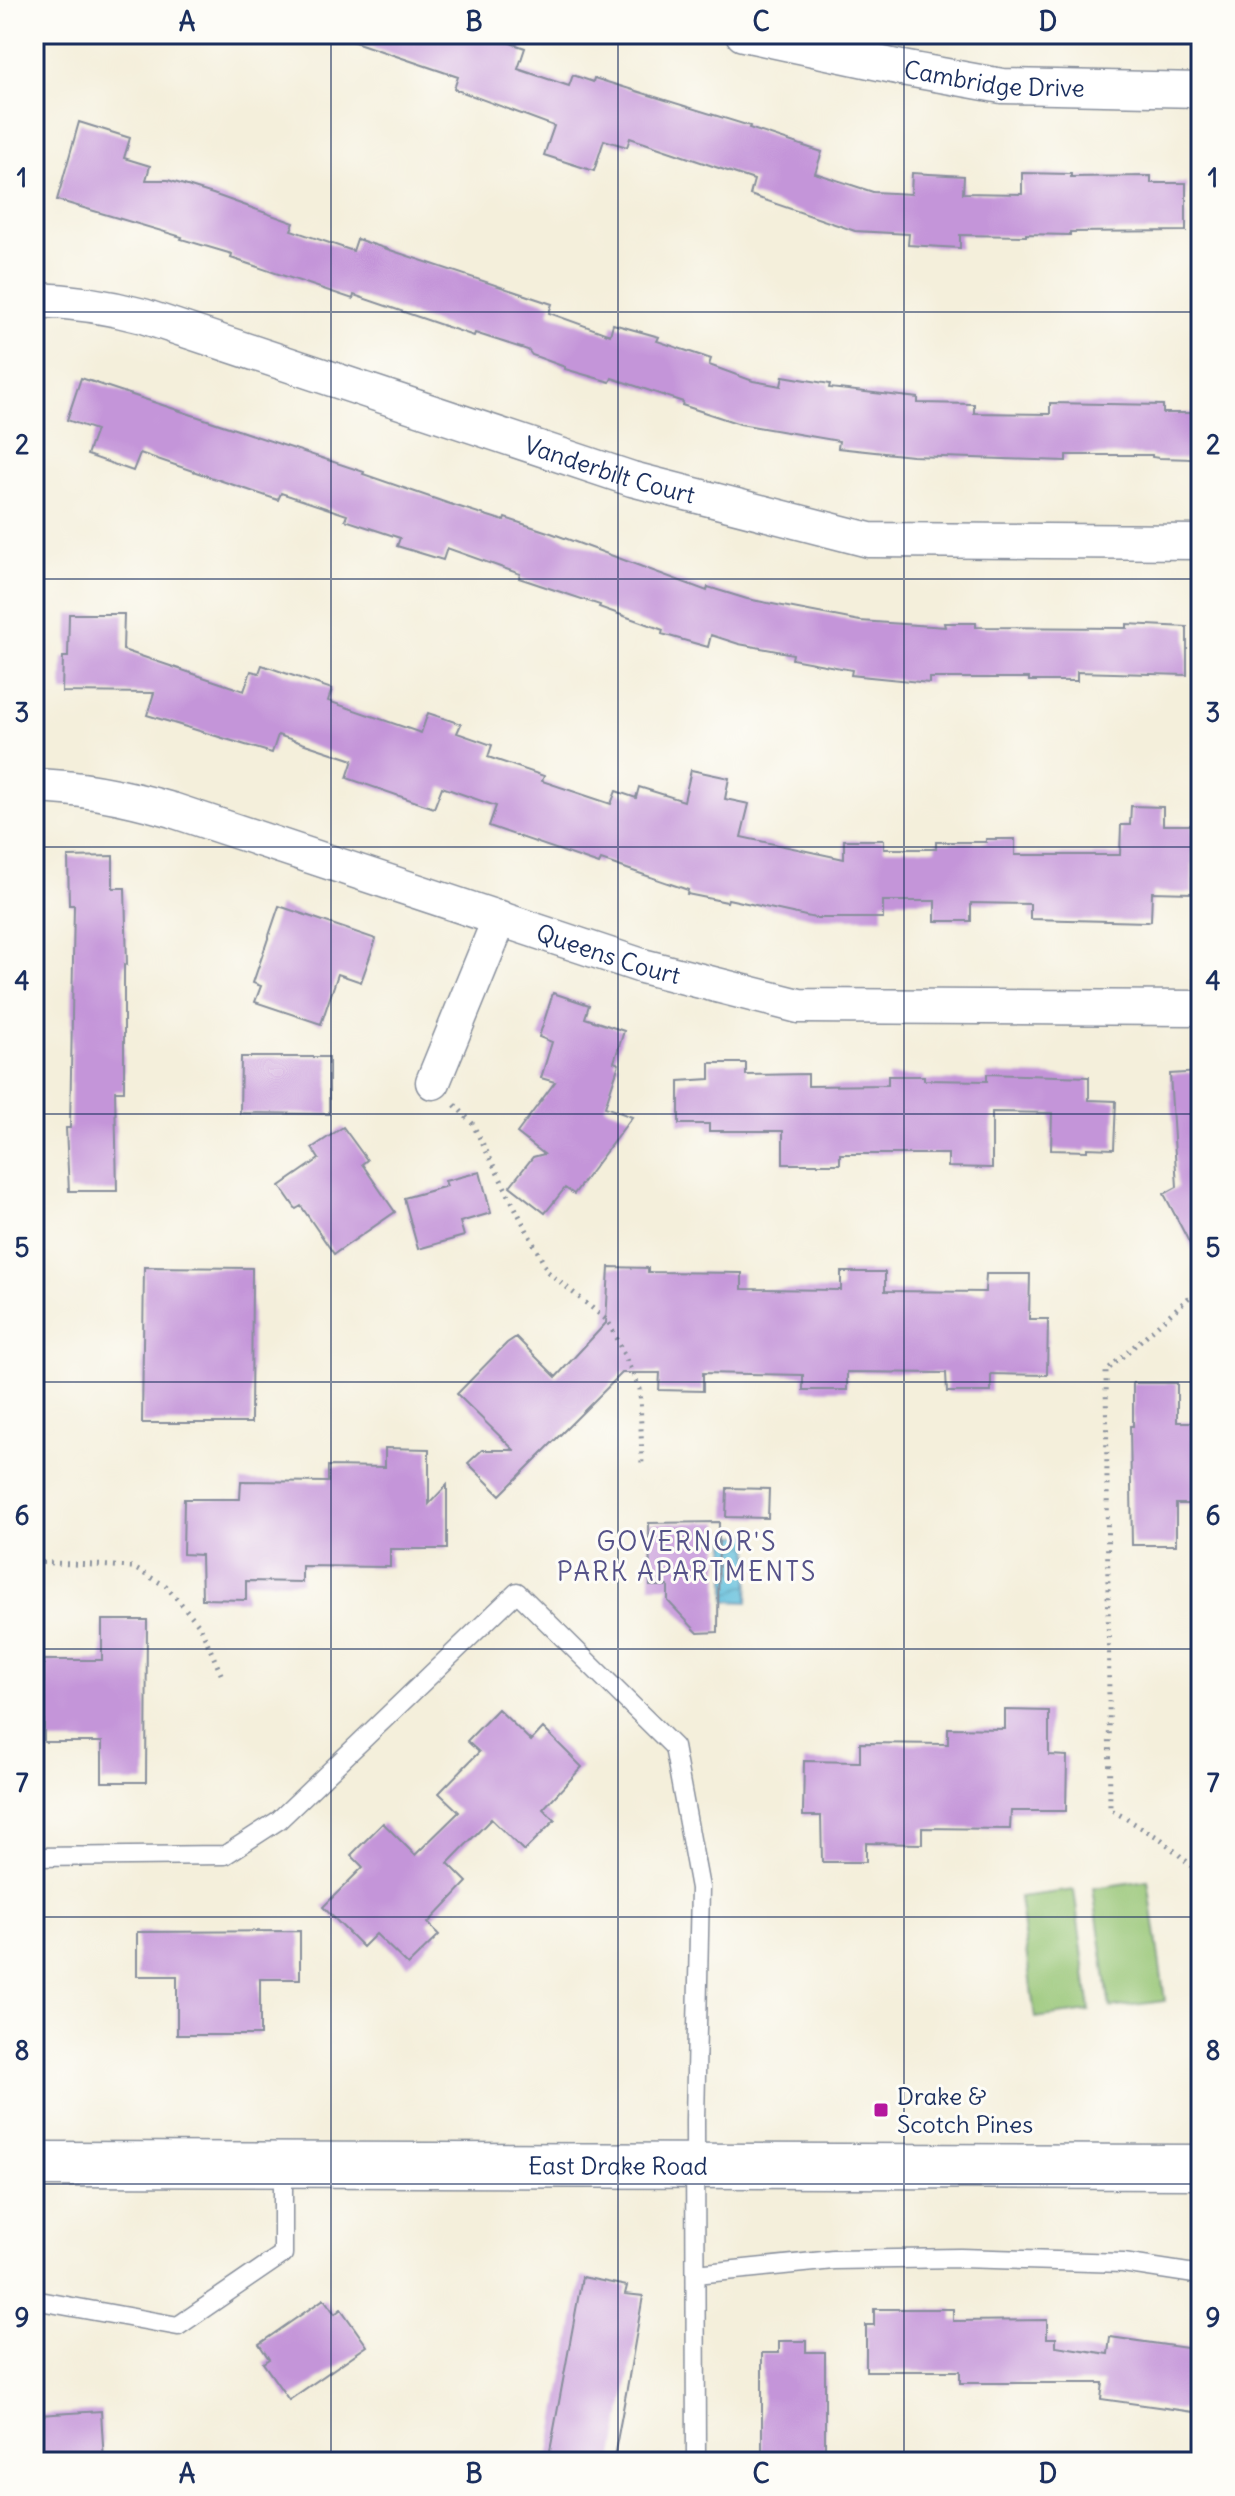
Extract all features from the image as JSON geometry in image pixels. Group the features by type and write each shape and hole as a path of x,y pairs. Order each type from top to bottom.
{"main road":[{"name":"East Drake Road","path":"34,2164 1201,2167"}],"street":[{"name":"Cambridge Drive","path":"743,34 1002,86 1201,90"},
{"name":"Vanderbilt Court","path":"34,300 110,307 143,316 632,479 869,540 1201,542"},
{"name":"Queens Court","path":"34,786 125,797 172,810 642,966 799,1006 1201,1008"},
{"path":"433,1082 500,918"}],"lane":[{"path":"34,1857 225,1855 279,1820 517,1592 674,1747 700,1888 696,2462"},
{"path":"34,2300 178,2326 283,2254 283,2165"},
{"path":"696,2274 833,2260 960,2258 1123,2263 1201,2275"}],"path":[{"path":"433,1082 472,1123 548,1272 608,1321 640,1389 642,1467"},
{"path":"1201,1287 1106,1371 1110,1809 1162,1840 1201,1874"},
{"path":"34,1562 132,1567 166,1586 200,1626 222,1676"}],"green space":[{"path":"1148,1880 1165,2001 1110,2008 1093,1888"},
{"path":"1074,1890 1090,2011 1035,2018 1019,1897"}],"water":[{"path":"726,1535 750,1535 748,1602 726,1601"}],"building":[{"path":"347,34 484,34 525,48 518,69 569,86 573,75 593,82 594,78 750,126 822,152 815,173 873,192 911,194 912,173 964,176 963,193 1022,194 1022,173 1071,174 1071,177 1151,176 1151,183 1186,183 1186,231 960,235 960,248 908,245 909,234 855,231 750,195 754,180 630,138 627,147 604,140 594,171 544,155 554,126 454,89 458,77 346,39"},
{"path":"79,122 130,138 124,158 150,166 146,180 168,180 213,194 294,223 291,230 353,251 357,239 552,304 549,313 610,335 613,324 659,337 657,341 711,359 709,365 753,381 781,386 783,376 830,384 829,388 918,398 918,403 974,404 974,413 1050,414 1050,403 1163,405 1163,413 1193,413 1193,459 1152,455 1066,455 1066,461 912,456 838,448 839,441 740,424 612,378 610,382 565,369 532,355 528,350 475,333 474,336 354,295 353,299 231,258 232,254 182,237 57,200"},
{"path":"81,378 364,472 447,503 551,533 707,591 708,587 747,599 860,621 945,627 944,623 976,623 976,627 1127,628 1127,624 1187,627 1187,675 1077,672 1077,681 929,678 929,683 851,675 852,670 792,659 793,654 739,644 711,635 708,647 662,634 663,630 519,578 520,574 447,548 443,560 397,546 400,538 345,520 347,515 281,493 278,500 140,453 133,471 87,455 96,430 67,420"},
{"path":"69,614 124,614 123,650 244,691 251,671 259,673 262,665 332,689 328,701 421,733 428,713 461,724 457,733 492,745 488,757 544,776 542,781 611,804 616,791 636,798 639,787 684,801 691,770 729,778 725,799 749,804 741,837 844,859 844,840 884,840 884,849 936,849 936,842 1015,839 1015,855 1120,855 1121,825 1130,825 1131,806 1163,807 1163,825 1193,825 1192,893 1152,892 1151,921 1148,922 1030,919 1030,904 971,903 971,921 935,921 935,901 883,901 883,918 815,918 728,899 727,902 687,894 688,890 601,860 599,864 489,826 496,806 442,787 434,808 347,778 353,760 278,735 272,753 147,715 154,693 62,692 63,657 68,657"},
{"path":"113,856 113,888 125,888 127,965 124,964 124,1091 115,1091 117,1191 69,1191 66,1128 70,1128 74,905 69,905 68,857"},
{"path":"279,906 376,939 361,982 338,974 321,1024 255,1002 261,986 253,983"},
{"path":"553,993 589,1005 585,1018 624,1031 614,1062 619,1064 605,1107 632,1117 574,1194 565,1188 545,1213 510,1186 533,1157 544,1154 517,1133 555,1082 541,1078 552,1042 539,1037"},
{"path":"241,1057 329,1057 329,1114 240,1113"},
{"path":"710,1063 746,1063 746,1075 808,1074 808,1086 888,1085 888,1076 987,1081 987,1074 1089,1077 1089,1100 1116,1101 1114,1149 1051,1150 1052,1113 992,1112 992,1168 948,1167 948,1154 840,1154 840,1164 783,1164 783,1131 709,1131 709,1124 679,1124 679,1081 710,1079"},
{"path":"1201,1072 1201,1265 1164,1194 1177,1187 1170,1074"},
{"path":"343,1127 367,1160 362,1164 395,1212 334,1254 301,1206 296,1209 280,1186 319,1159 312,1148"},
{"path":"480,1172 491,1213 460,1222 464,1236 418,1249 404,1198 447,1186 445,1181"},
{"path":"144,1267 252,1268 251,1423 142,1423"},
{"path":"609,1267 648,1268 648,1272 742,1273 742,1289 841,1290 841,1272 885,1272 885,1291 985,1292 986,1274 1030,1274 1029,1319 1048,1319 1047,1375 991,1374 991,1392 947,1392 946,1373 847,1372 847,1390 803,1390 803,1375 703,1373 703,1391 659,1390 660,1373 622,1373 500,1495 468,1463 482,1450 514,1450 457,1394 516,1337 556,1377 606,1323"},
{"path":"1133,1383 1177,1383 1177,1422 1201,1422 1201,1504 1176,1504 1176,1545 1132,1545 1130,1426 1133,1426"},
{"path":"385,1448 429,1449 429,1504 447,1485 447,1549 390,1549 390,1567 302,1566 302,1582 246,1581 246,1600 202,1599 201,1555 183,1554 184,1499 240,1499 241,1481 328,1482 328,1466 385,1467"},
{"path":"727,1488 769,1489 768,1518 726,1517"},
{"path":"719,1522 718,1632 698,1633 668,1601 668,1586 650,1586 649,1523"},
{"path":"102,1620 147,1620 146,1782 102,1782 102,1742 44,1742 44,1660 102,1660"},
{"path":"498,1709 531,1741 543,1728 582,1767 543,1809 555,1820 524,1851 491,1819 448,1863 467,1882 428,1923 439,1935 408,1965 376,1934 363,1947 323,1907 363,1867 351,1855 383,1823 415,1855 459,1812 439,1793 479,1752 467,1741"},
{"path":"1005,1710 1049,1711 1049,1755 1067,1756 1066,1811 1011,1811 1010,1829 922,1828 922,1844 866,1843 866,1862 822,1862 821,1816 803,1816 804,1761 860,1762 860,1743 948,1744 948,1728 1005,1729"},
{"path":"300,1931 300,1979 260,1979 260,2035 177,2035 177,1976 137,1976 137,1932"},
{"path":"582,2277 627,2286 625,2294 643,2296 627,2388 613,2462 548,2462"},
{"path":"324,2299 335,2314 341,2309 367,2346 289,2400 263,2363 269,2359 259,2344"},
{"path":"874,2309 953,2309 953,2321 1047,2320 1047,2338 1056,2338 1056,2346 1108,2354 1110,2337 1201,2350 1201,2413 1101,2399 1103,2383 960,2383 960,2371 866,2371 866,2325 874,2325"},
{"path":"779,2341 806,2341 806,2352 825,2352 825,2462 762,2462 762,2353 779,2353"},
{"path":"101,2411 104,2462 42,2462 39,2415"}],"place":[{"name":"Drake & Scotch Pines","path":"881,2110"}],"district":[{"name":"GOVERNOR'S PARK APARTMENTS","path":"687,1556"}]}
